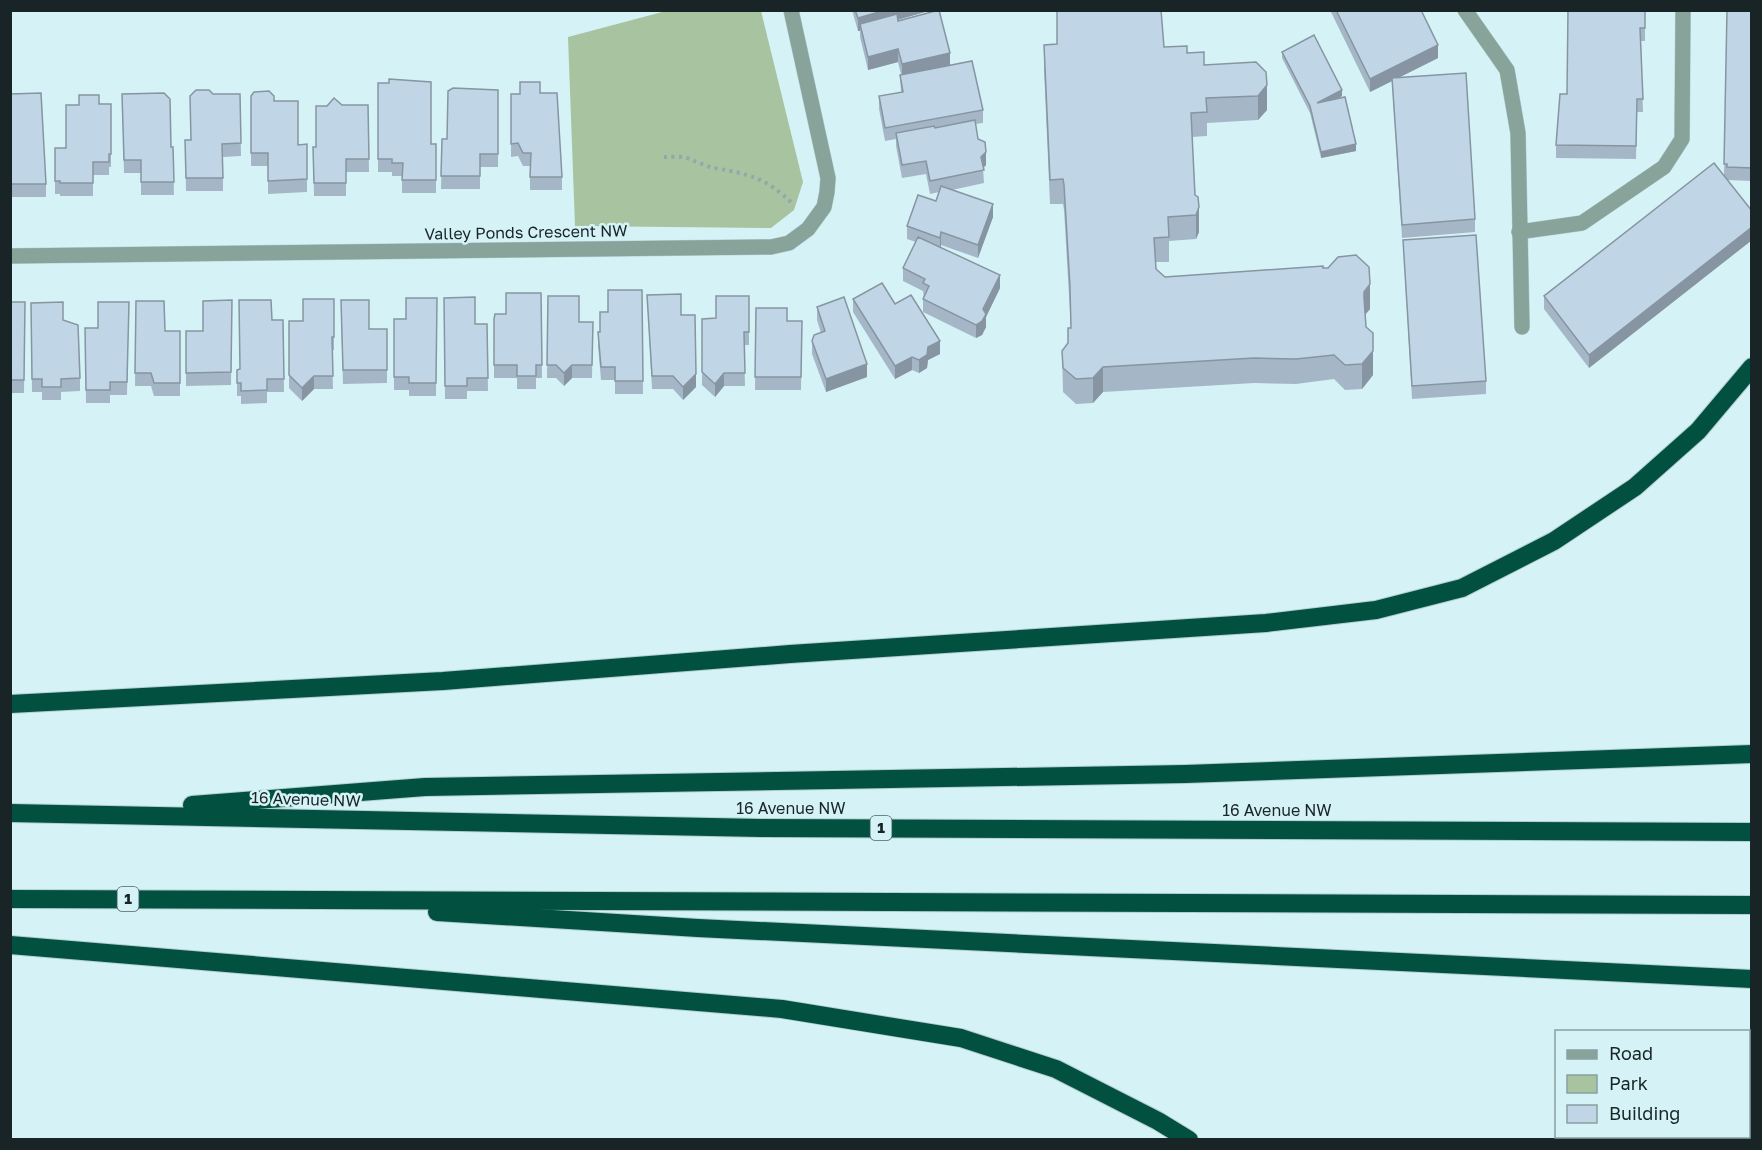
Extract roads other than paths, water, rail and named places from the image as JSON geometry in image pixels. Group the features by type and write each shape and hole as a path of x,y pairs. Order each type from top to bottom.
{"highway":[{"path":"10,704 443,681 790,654 1243,625 1376,610 1462,588 1554,541 1635,487 1698,431 1752,367"},
{"path":"97,813 425,787 1173,774 1752,754"},
{"name":"16 Avenue NW","path":"10,813 761,828 1752,832"},
{"name":"1","path":"10,899 1752,905"},
{"path":"246,900 698,928 1752,979"},
{"path":"10,945 782,1009 939,1034 961,1038 1056,1069 1158,1121 1189,1140"}],"street":[{"name":"Valley Ponds Crescent NW","path":"10,256 771,247 789,243 817,219 824,207 828,178 791,10"},
{"path":"1465,10 1507,70 1518,134 1522,327"},
{"path":"1519,232 1582,223 1664,167 1682,139 1683,10"}]}
